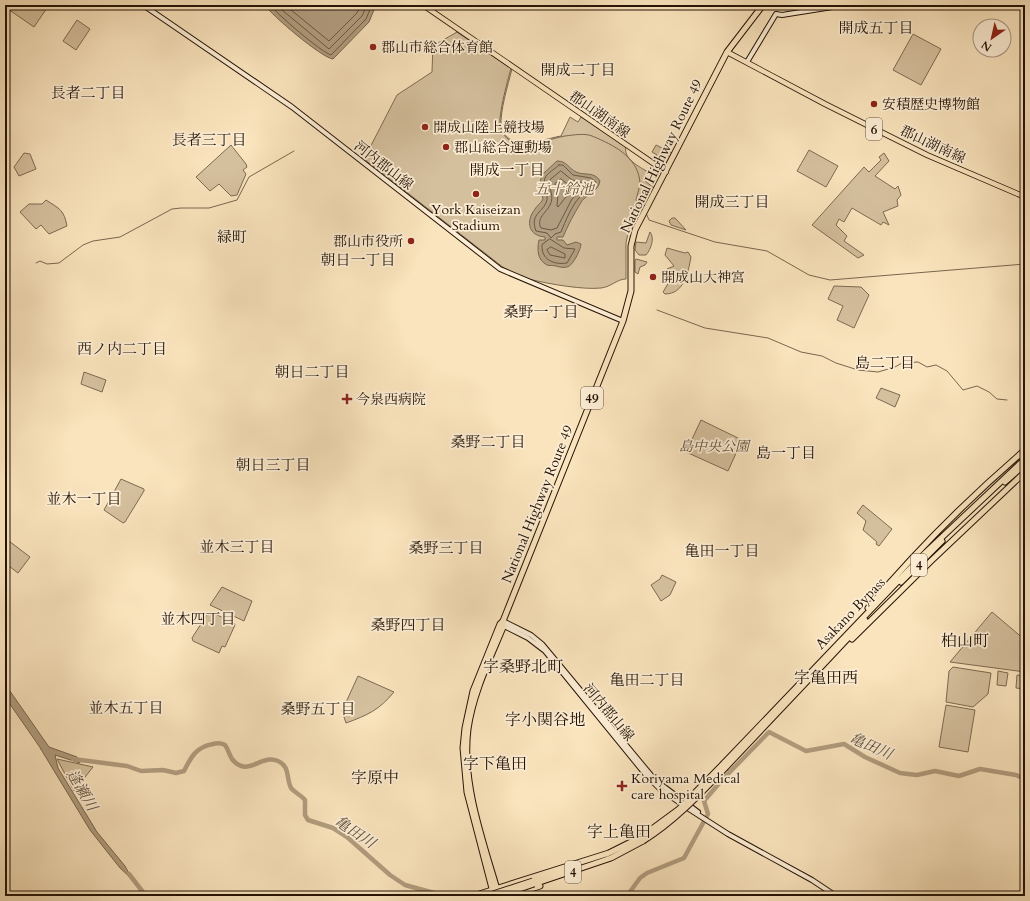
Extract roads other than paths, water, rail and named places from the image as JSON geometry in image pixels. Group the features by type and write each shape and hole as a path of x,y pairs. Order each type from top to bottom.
{"highway":[{"name":"National Highway Route 49","path":"494,896 494,889 468,797 464,772 463,748 465,728 473,691 623,320 631,291 631,246 633,236 727,52 763,5"},
{"path":"854,626 884,588 965,503 1025,450"},
{"name":"Asakano Bypass","path":"499,896 610,855 659,831 684,810 854,626 923,555 1025,459"},
{"name":"Asakano Bypass","path":"725,765 913,571 1025,464"},
{"path":"818,670 832,659 932,560 1025,472"},
{"path":"473,896 610,855"},
{"path":"509,896 574,875 610,855"},
{"name":"Asakano Bypass","path":"487,896 534,883"},
{"name":"National Highway Route 49","path":"494,889 499,896"}],"main road":[{"name":"河内郡山線","path":"143,5 292,108 500,269 623,320"},
{"name":"郡山湖南線","path":"423,5 666,172"},
{"path":"747,62 776,14 782,15 845,5"},
{"name":"郡山湖南線","path":"727,52 831,107 927,155 1025,197"},
{"name":"河内郡山線","path":"500,624 527,633 542,644 656,780 670,792 710,822 812,880 836,896"}],"water":[{"path":"265,5 376,5 369,22 333,59 319,52 297,35 277,18"},
{"name":"五十鈴池","path":"557,161 565,163 576,172 595,176 600,181 597,188 582,201 563,237 557,237 557,240 563,240 567,245 576,242 581,244 574,261 567,267 547,265 541,260 538,254 538,243 539,240 545,240 545,237 535,234 530,228 530,219 532,214 543,199 540,184 542,173 544,173"},
{"path":"5,684 49,747 77,757 80,763 55,755 58,768 97,832 125,866 132,879 120,868 90,830 39,746 5,697"}],"waterway":[{"path":"456,31 511,68 500,119 501,131 506,138 517,144 525,145 537,144 560,137 579,134 592,136 617,148 631,160 636,167 640,185 636,200 643,209"},
{"path":"36,263 40,261 47,264 59,263 83,245 93,241 120,237 172,209 209,208 237,200 249,177 294,151"},
{"path":"646,213 649,220 715,242 767,251 809,275 830,280 1025,264"},
{"path":"657,310 705,328 768,338 801,352 822,356 836,363 858,370 878,372 895,367 902,363 918,362 927,367 936,365 947,371 963,390 977,386 989,392 997,399 1007,400"},
{"name":"亀田川","path":"627,896 640,878 647,873 684,858 708,814 704,801 722,780 769,732 806,751 844,744 865,757 900,773 917,775 935,771 959,776 980,769 1016,775 1025,779"},
{"name":"亀田川","path":"73,759 127,766 141,771 163,770 176,773 184,771 198,750 207,745 218,743 225,745 232,759 244,767 266,760 272,759 278,761 282,763 286,769 291,788 305,800 305,815 308,820 333,828 347,837 390,875 405,885 445,896"},
{"name":"逢瀬川","path":"129,874 146,896"}],"place":[{"name":"郡山市総合体育館","path":"373,47"},
{"name":"安積歴史博物館","path":"874,104"},
{"name":"開成山陸上競技場","path":"425,127"},
{"name":"郡山総合運動場","path":"446,147"},
{"name":"York Kaiseizan Stadium","path":"476,194"},
{"name":"郡山市役所","path":"411,241"},
{"name":"開成山大神宮","path":"653,277"},
{"name":"今泉西病院","path":"347,399"},
{"name":"Koriyama Medical care hospital","path":"622,786"}],"district":[{"name":"開成五丁目","path":"876,28"},
{"name":"開成二丁目","path":"578,70"},
{"name":"長者二丁目","path":"88,93"},
{"name":"長者三丁目","path":"209,140"},
{"name":"開成一丁目","path":"507,170"},
{"name":"開成三丁目","path":"732,202"},
{"name":"緑町","path":"232,237"},
{"name":"朝日一丁目","path":"358,260"},
{"name":"桑野一丁目","path":"541,312"},
{"name":"西ノ内二丁目","path":"122,349"},
{"name":"島二丁目","path":"885,363"},
{"name":"朝日二丁目","path":"312,372"},
{"name":"桑野二丁目","path":"488,442"},
{"name":"島一丁目","path":"786,453"},
{"name":"朝日三丁目","path":"273,465"},
{"name":"並木一丁目","path":"84,499"},
{"name":"並木三丁目","path":"237,547"},
{"name":"桑野三丁目","path":"446,548"},
{"name":"亀田一丁目","path":"722,551"},
{"name":"並木四丁目","path":"198,619"},
{"name":"桑野四丁目","path":"408,625"},
{"name":"柏山町","path":"965,640"},
{"name":"字桑野北町","path":"523,666"},
{"name":"字亀田西","path":"826,677"},
{"name":"亀田二丁目","path":"647,680"},
{"name":"並木五丁目","path":"126,708"},
{"name":"桑野五丁目","path":"318,709"},
{"name":"字小関谷地","path":"545,719"},
{"name":"字下亀田","path":"495,763"},
{"name":"字原中","path":"375,777"},
{"name":"字上亀田","path":"619,831"}],"park label":[{"name":"島中央公園","path":"714,446"}]}
